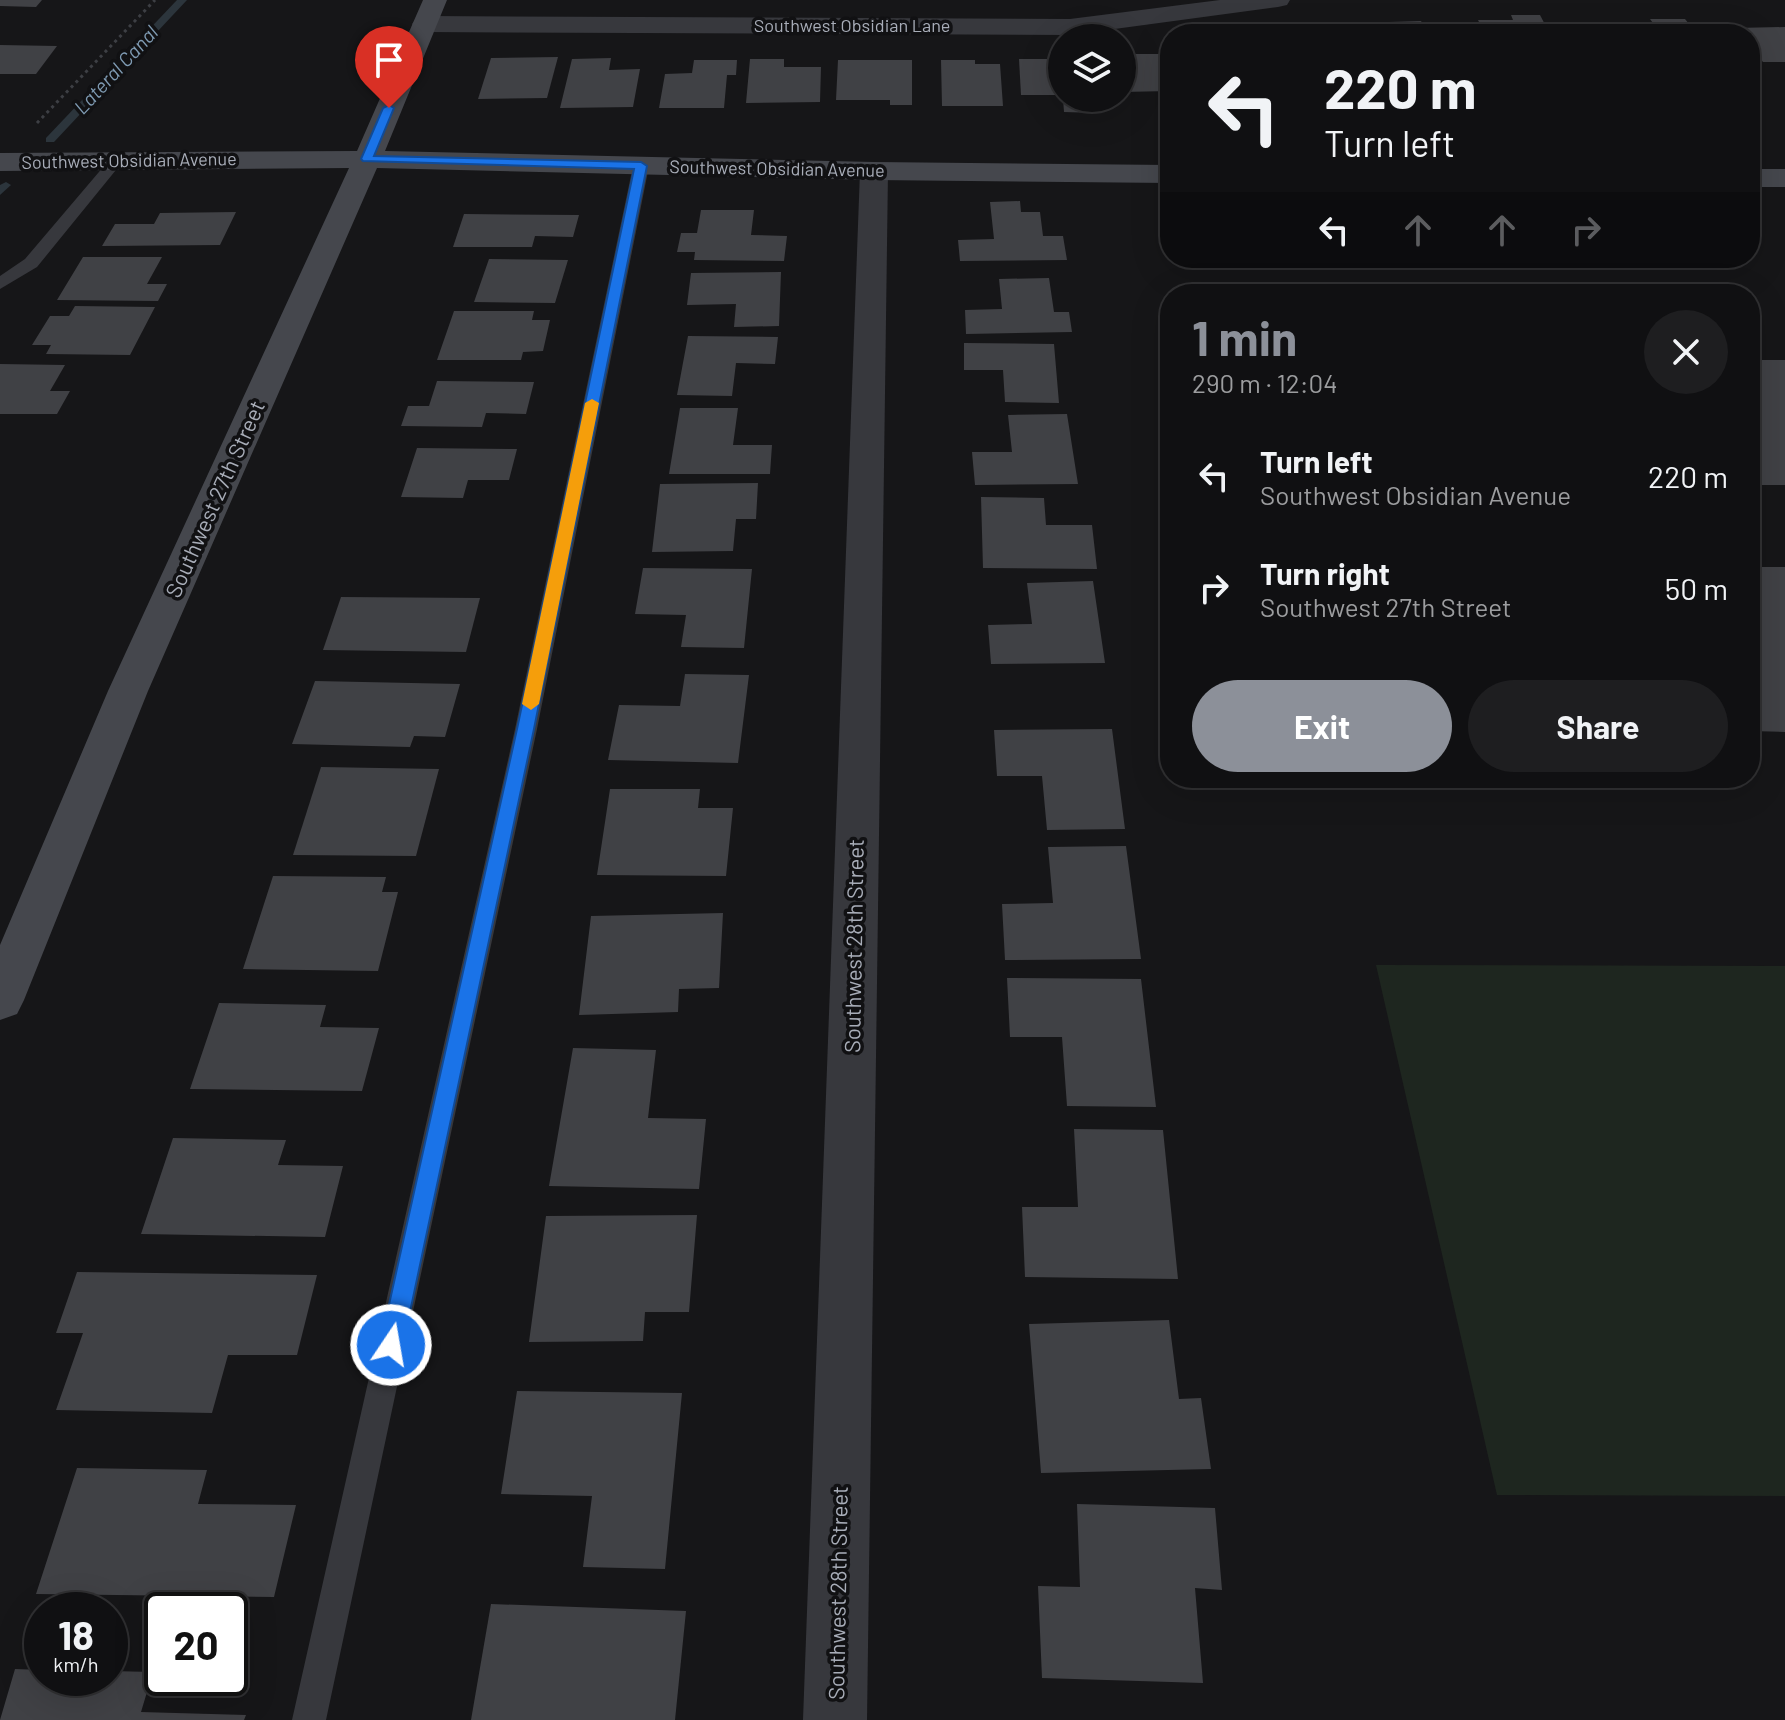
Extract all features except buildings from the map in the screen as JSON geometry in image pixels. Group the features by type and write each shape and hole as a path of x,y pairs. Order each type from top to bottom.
{"main road":[{"name":"Southwest 27th Street","path":"0,1000 128,691 430,12"},
{"name":"Southwest Obsidian Avenue","path":"0,162 367,159 874,171 1160,174"},
{"path":"1760,178 1785,178"}],"street":[{"name":"Southwest Obsidian Lane","path":"430,12 1070,27 1278,0"},
{"name":"Southwest 28th Street","path":"835,1720 874,171"}],"lane":[{"path":"0,284 31,263 115,162"},
{"path":"309,1720 526,729 641,166"}],"path":[{"path":"33,127 155,0"}],"shaded area":[{"path":"1376,965 1785,966 1785,1496 1497,1495"}],"waterway":[{"name":"Lateral Canal","path":"50,140 182,0"},
{"name":"Lateral Canal","path":"0,192 6,185"}],"slow traffic":[{"path":"531,704 592,403"}],"route":[{"path":"389,108 367,159 641,166 526,729 391,1345"}]}
